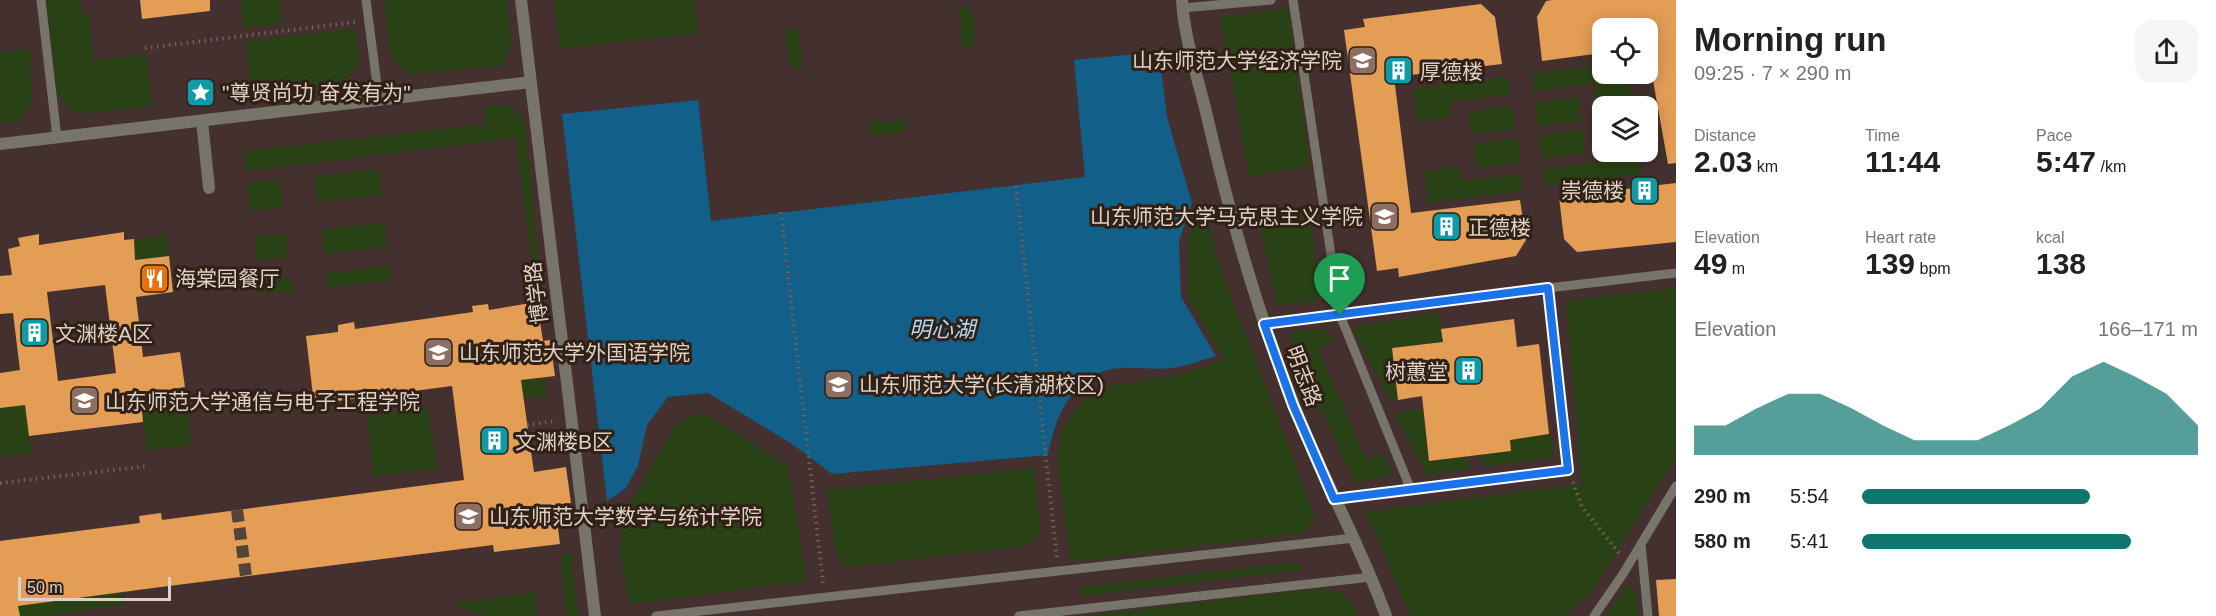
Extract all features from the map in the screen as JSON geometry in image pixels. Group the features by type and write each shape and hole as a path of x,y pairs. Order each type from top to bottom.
{"street":[{"name":"博学路","path":"521,0 595,616"},
{"name":"明志路","path":"1182,4 1222,181 1264,324 1293,405 1334,499 1372,577 1386,616"},
{"path":"0,144 531,82"},
{"path":"202,121 209,188"}],"lane":[{"path":"41,0 57,138"},
{"path":"366,0 379,100"},
{"path":"1182,4 1271,0"},
{"path":"1293,0 1340,315 1411,490"},
{"path":"1264,324 1676,273"},
{"path":"1334,499 1568,470 1548,288"},
{"path":"1594,616 1629,565 1676,486"},
{"path":"656,616 1354,538"},
{"path":"1641,544 1648,616"},
{"path":"1019,616 1372,577"}],"path":[{"path":"145,48 369,21"},
{"path":"1016,186 1059,572"},
{"path":"781,212 824,596"},
{"path":"527,425 571,421"},
{"path":"0,483 148,466"},
{"path":"1568,470 1582,507 1629,565"}],"shaded area":[{"name":"山东师范大学(长清湖校区)","path":"0,0 1676,0 1676,616 0,616"}],"green space":[{"path":"46,0 80,0 82,14 89,14 93,61 146,54 152,106 76,114 58,95"},
{"path":"240,0 280,0 283,23 244,28"},
{"path":"384,0 506,0 512,41 502,66 409,74 391,56"},
{"path":"554,0 694,0 698,33 560,49"},
{"path":"968,6 974,19 974,46 961,46 961,20 956,10"},
{"path":"1288,9 1310,165 1249,177 1220,16"},
{"path":"355,28 360,64 343,83 252,94 245,42"},
{"path":"788,29 801,30 799,41 804,66 792,69 786,43"},
{"path":"30,49 32,104 17,122 0,123 0,53"},
{"path":"1592,65 1592,83 1534,91 1532,74"},
{"path":"1508,77 1510,94 1450,102 1452,117 1417,121 1413,89"},
{"path":"1594,84 1630,84 1631,94 1596,96"},
{"path":"1578,97 1581,121 1538,126 1535,103"},
{"path":"506,105 513,107 525,120 539,267 533,268 516,138 246,171 244,151 486,124 484,107"},
{"path":"1512,106 1515,129 1471,134 1468,112"},
{"path":"903,117 908,129 894,134 867,134 868,121 893,122"},
{"path":"1582,129 1585,153 1542,158 1539,135"},
{"path":"1517,138 1521,162 1477,168 1474,144"},
{"path":"1596,162 1640,162 1641,174 1546,186 1544,169"},
{"path":"1458,166 1461,181 1520,174 1523,191 1428,203 1424,171"},
{"path":"379,169 382,195 318,202 315,177"},
{"path":"280,180 283,208 251,211 247,183"},
{"path":"1204,205 1219,265 1315,516 1304,533 1071,562 1057,458 1063,428 1083,400 1104,386 1170,377 1224,360 1188,297 1188,240"},
{"path":"1310,205 1319,300 1278,306 1256,212"},
{"path":"384,222 387,246 325,254 322,230"},
{"path":"285,233 288,257 257,260 254,237"},
{"path":"167,236 169,256 135,260 134,239"},
{"path":"389,266 391,281 328,287 326,273"},
{"path":"291,277 293,291 262,294 260,280"},
{"path":"1676,288 1676,458 1591,592 1565,616 1410,616 1366,512 1582,484 1566,301"},
{"path":"1439,313 1443,342 1392,348 1398,400 1389,399 1355,334 1355,326"},
{"path":"1325,329 1335,343 1318,349 1367,460 1385,455 1393,474 1355,483 1291,344 1292,332"},
{"path":"545,377 547,395 524,399 521,380"},
{"path":"185,387 192,445 147,450 142,410 151,408 149,393"},
{"path":"25,405 32,453 0,457 0,408"},
{"path":"428,407 437,468 374,477 367,416"},
{"path":"1423,408 1429,461 1467,457 1469,468 1428,475 1393,414"},
{"path":"703,412 788,466 807,581 629,604 620,552 623,516 677,423"},
{"path":"1549,433 1555,451 1550,458 1484,466 1481,455 1511,451 1510,440"},
{"path":"1034,468 1041,534 1027,546 847,567 835,551 827,490"},
{"path":"571,553 578,616 567,616 560,555"},
{"path":"1300,562 1302,570 1081,596 1080,587"},
{"path":"1628,584 1636,592 1638,616 1605,616"},
{"path":"1326,588 1346,597 1353,605 1357,616 1084,616"},
{"path":"123,592 125,605 45,616 20,616 18,606"},
{"path":"535,592 537,616 484,616 452,604"}],"water":[{"name":"明心湖","path":"1147,53 1160,60 1167,117 1192,203 1179,241 1181,297 1216,356 1178,367 1121,368 1091,377 1079,386 1062,410 1048,455 832,474 792,444 708,393 668,397 647,425 638,466 625,489 607,501 562,114 698,100 711,221 1085,177 1074,60"}],"building":[{"path":"140,0 210,0 210,11 142,19"},
{"path":"1676,0 1676,163 1668,164 1658,96 1656,96 1654,84 1658,84 1658,18 1592,18 1592,54 1542,61 1537,17 1546,1"},
{"path":"1481,4 1495,17 1502,64 1394,77 1411,213 1520,200 1526,240 1516,256 1399,277 1398,268 1377,271 1344,30 1365,27 1363,19"},
{"name":"崇德楼","path":"1676,183 1676,242 1577,252 1564,239 1559,197"},
{"name":"文渊楼A区","path":"124,232 124,240 134,239 135,260 169,256 173,292 136,297 143,357 180,352 185,387 149,393 152,408 142,410 143,422 29,436 25,405 0,408 0,373 20,370 13,313 0,314 0,276 12,275 8,249 20,246 18,238 39,234 39,245","holes":["105,285 116,373 58,381 47,292"]},
{"name":"文渊楼B区","path":"537,302 543,341 550,340 555,376 521,380 534,472 566,467 571,503 555,505 560,544 494,552 493,545 153,588 18,606 20,616 0,616 0,541 140,523 139,516 161,513 162,520 464,480 452,386 314,404 306,336 338,332 338,325 354,322 355,329 473,312 472,306 488,304 489,310"},
{"name":"树蕙堂","path":"1514,319 1517,347 1539,344 1549,434 1510,440 1511,451 1429,461 1422,396 1398,400 1392,348 1443,342 1441,329"},
{"path":"1676,579 1676,616 1659,616 1656,580"}],"tunnel":[{"path":"237,510 246,576"}],"place":[{"name":"山东师范大学经济学院","path":"1363,60"},
{"name":"厚德楼","path":"1399,71"},
{"name":"\"尊贤尚功 奋发有为\"","path":"201,92"},
{"name":"崇德楼","path":"1645,190"},
{"name":"山东师范大学马克思主义学院","path":"1384,216"},
{"name":"正德楼","path":"1447,227"},
{"name":"海棠园餐厅","path":"154,278"},
{"name":"文渊楼A区","path":"34,333"},
{"name":"山东师范大学外国语学院","path":"438,352"},
{"name":"树蕙堂","path":"1469,371"},
{"name":"山东师范大学(长清湖校区)","path":"838,384"},
{"name":"山东师范大学通信与电子工程学院","path":"84,401"},
{"name":"文渊楼B区","path":"494,441"},
{"name":"山东师范大学数学与统计学院","path":"468,516"}],"route":[{"path":"1548,288 1568,470 1334,499 1293,405 1264,324 1340,315 1548,288"}]}
